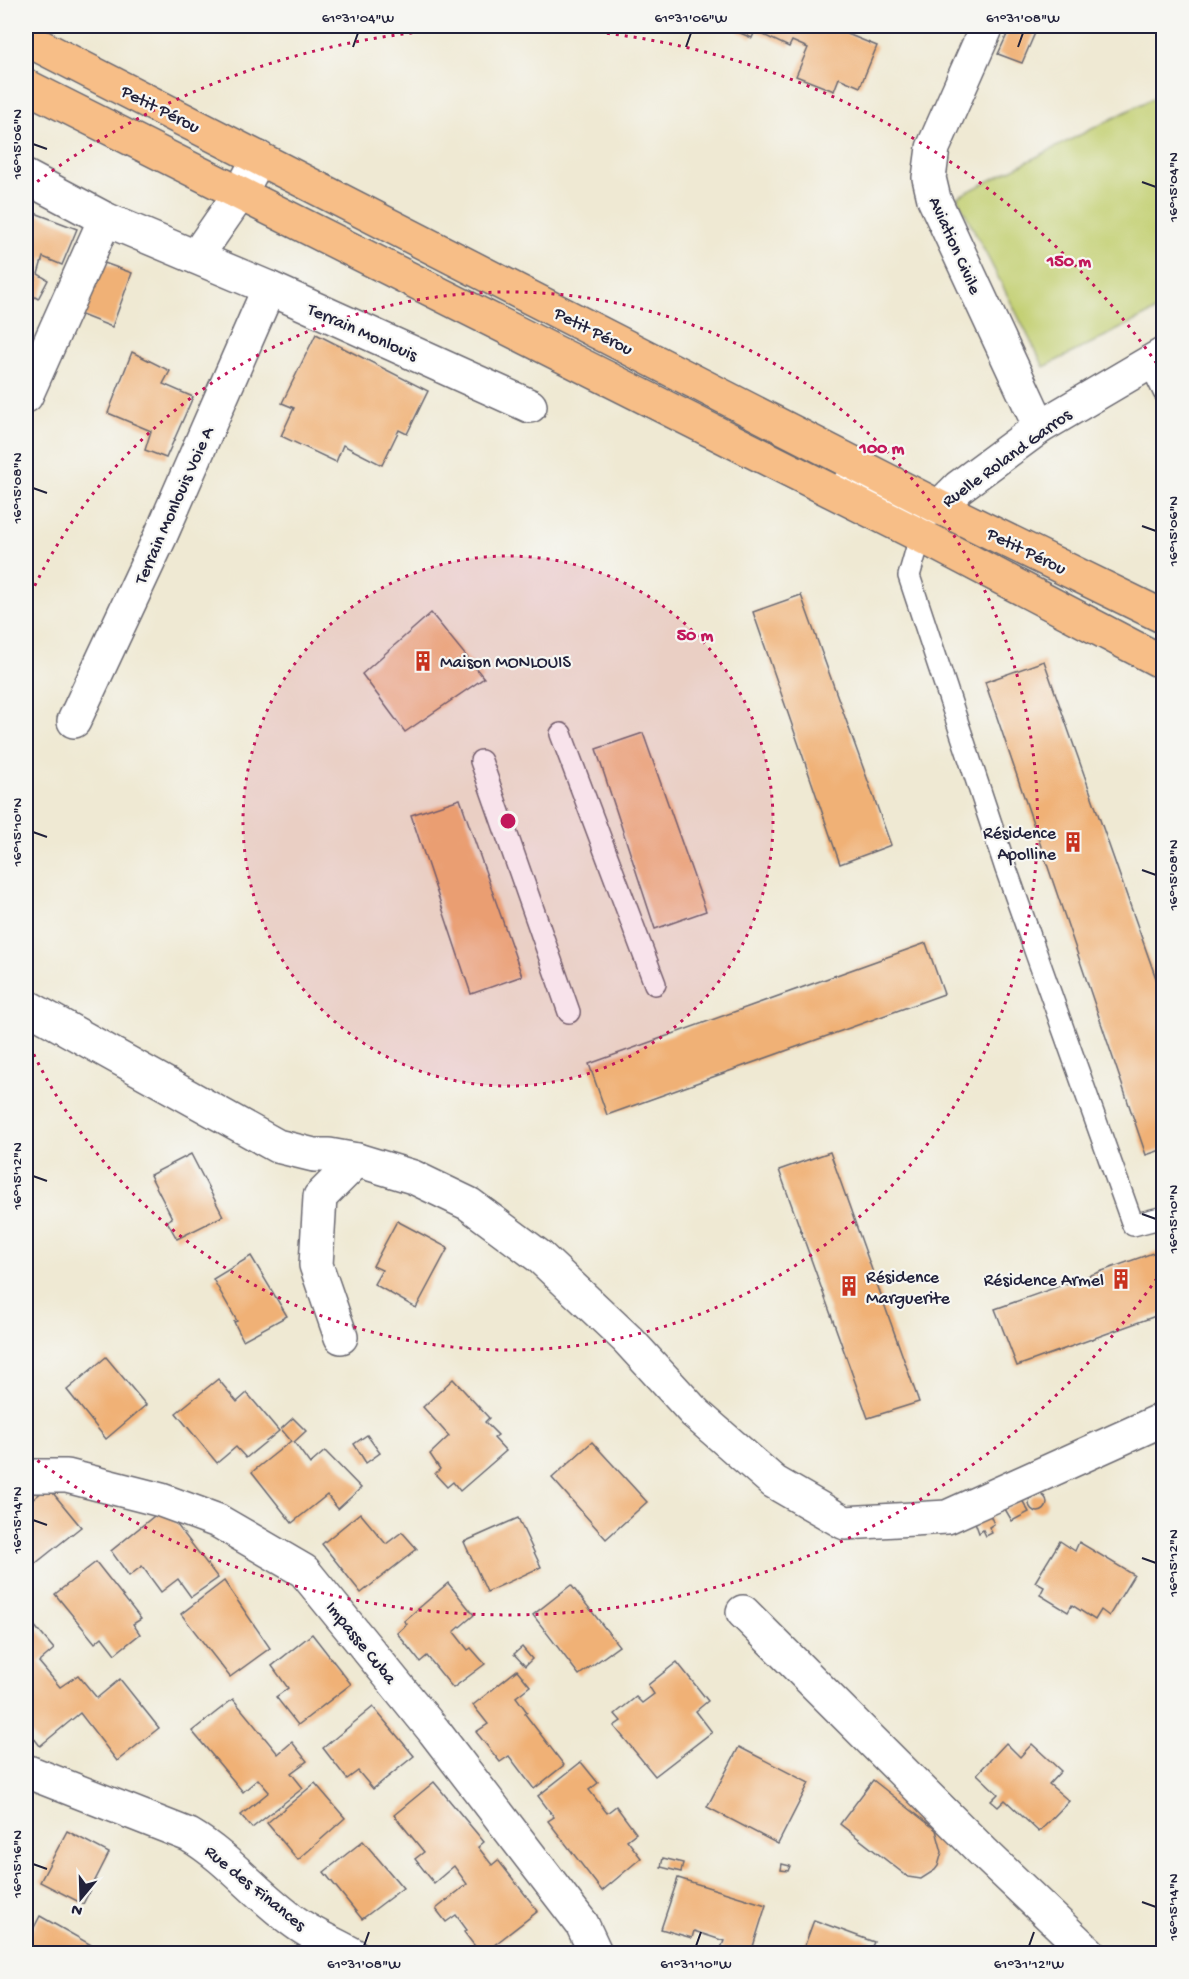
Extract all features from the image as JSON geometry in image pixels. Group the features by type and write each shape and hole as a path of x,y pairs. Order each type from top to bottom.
{"highway":[{"name":"Petit Pérou","path":"26,39 939,507 1164,617"},
{"name":"Petit Pérou","path":"26,86 920,537 1164,663"}],"street":[{"name":"Aviation Civile","path":"987,26 933,148 929,178 934,199 1040,427"},
{"path":"196,257 239,195 259,158"},
{"name":"Terrain Monlouis","path":"26,177 105,219 269,288 530,406"},
{"path":"26,396 105,219"},
{"name":"Terrain Monlouis Voie A","path":"74,721 161,535 269,288"},
{"name":"Ruelle Roland Garros","path":"772,462 857,486 914,513 939,507 959,487 1040,427 1156,358"},
{"path":"26,1006 269,1142 314,1155 357,1160 413,1177 469,1204 531,1250 628,1340 695,1413 774,1482 845,1523 947,1516 1161,1426"},
{"path":"341,1337 316,1265 320,1197 357,1160"},
{"name":"Impasse Cuba","path":"26,1476 67,1476 161,1500 218,1521 304,1571 456,1759 582,1924 596,1953"},
{"path":"743,1612 983,1852 1090,1953"},
{"name":"Rue des Finances","path":"26,1771 189,1834 211,1848 252,1887 298,1925 352,1953"}],"lane":[{"path":"1156,358 1164,392"},
{"path":"920,537 909,576 1014,892 1133,1225 1164,1217"},
{"path":"561,734 655,984"},
{"path":"481,760 569,1012"}],"green space":[{"path":"1163,93 1163,307 1044,367 957,197"}],"building":[{"path":"741,26 841,26 840,31 877,46 860,87 839,78 834,91 796,76 808,48 792,41 789,47 755,31 752,38 738,32"},
{"path":"1011,26 1038,26 1022,63 998,54"},
{"path":"27,210 77,229 62,265 43,257 38,274 48,280 38,299 27,292 36,277 26,273"},
{"path":"99,261 132,273 112,327 79,314"},
{"path":"316,334 428,391 407,434 399,430 382,465 343,445 336,462 281,436 294,408 282,403"},
{"path":"132,352 170,371 163,384 193,397 166,458 145,450 151,431 108,413"},
{"path":"801,595 891,845 840,864 753,612"},
{"name":"Maison MONLOUIS","path":"431,613 484,678 405,732 362,674"},
{"name":"Résidence Apolline","path":"1044,661 1164,1001 1164,1149 1146,1155 985,682"},
{"path":"643,733 706,911 655,929 596,749"},
{"path":"460,799 522,976 471,994 411,815"},
{"path":"926,943 944,994 607,1115 589,1064"},
{"name":"Résidence Marguerite","path":"830,1152 919,1402 868,1418 779,1170"},
{"path":"191,1154 223,1216 177,1239 167,1221 172,1218 150,1175"},
{"path":"397,1221 448,1248 416,1308 374,1284 382,1270 373,1266"},
{"name":"Résidence Armel","path":"1164,1249 1164,1313 1017,1366 995,1309"},
{"path":"251,1256 287,1316 243,1340 234,1322 237,1321 213,1279"},
{"path":"106,1357 146,1405 106,1439 67,1390"},
{"path":"218,1379 237,1402 247,1393 279,1431 246,1458 236,1447 217,1463 176,1413"},
{"path":"453,1379 489,1418 485,1422 498,1435 494,1438 506,1451 460,1491 453,1482 447,1487 435,1474 440,1469 430,1454 449,1436 423,1407"},
{"path":"293,1418 306,1431 294,1442 310,1464 325,1451 361,1488 338,1509 327,1495 292,1523 252,1472 291,1441 281,1429"},
{"path":"367,1435 380,1453 366,1463 354,1444"},
{"path":"592,1442 647,1502 606,1539 552,1478"},
{"path":"48,1487 81,1527 26,1571 26,1505"},
{"path":"1034,1494 1042,1494 1047,1499 1045,1510 1034,1512 1029,1507 1029,1499"},
{"path":"1022,1500 1029,1512 1012,1521 1005,1509"},
{"path":"164,1508 218,1578 191,1597 178,1579 161,1592 142,1566 129,1576 111,1551"},
{"path":"360,1513 386,1544 402,1532 417,1549 361,1593 322,1544"},
{"path":"990,1515 994,1524 989,1527 992,1533 986,1536 983,1530 979,1533 975,1522"},
{"path":"518,1518 541,1567 487,1592 464,1542"},
{"path":"1060,1541 1075,1551 1079,1542 1134,1575 1109,1616 1101,1610 1095,1620 1072,1605 1068,1612 1040,1595 1044,1587 1035,1582"},
{"path":"96,1562 141,1619 133,1624 140,1634 115,1654 102,1637 95,1643 55,1594"},
{"path":"224,1581 270,1648 230,1677 181,1614"},
{"path":"448,1583 474,1615 454,1632 468,1650 471,1648 485,1664 453,1688 427,1656 420,1662 397,1633 407,1624 404,1621"},
{"path":"571,1585 619,1646 579,1675 533,1615"},
{"path":"27,1617 54,1649 39,1662 60,1687 78,1675 97,1698 120,1679 159,1728 117,1761 80,1713 40,1746 26,1728"},
{"path":"312,1634 351,1684 298,1725 276,1697 288,1688 272,1666"},
{"path":"522,1647 532,1659 525,1666 514,1654"},
{"path":"677,1662 708,1701 696,1711 712,1732 655,1776 614,1726 621,1721 615,1714 636,1697 642,1703 654,1694 648,1685"},
{"path":"517,1670 530,1686 516,1697 527,1712 525,1714 564,1765 534,1789 509,1756 500,1762 476,1732 488,1724 473,1705"},
{"path":"233,1699 278,1754 292,1742 307,1761 291,1773 303,1788 252,1828 241,1815 269,1792 258,1779 243,1792 192,1731"},
{"path":"373,1707 414,1756 373,1789 358,1771 347,1779 323,1748"},
{"path":"1006,1743 1020,1757 1032,1744 1061,1771 1049,1784 1069,1801 1039,1832 1005,1800 998,1807 991,1801 998,1794 977,1774"},
{"path":"739,1747 809,1783 778,1844 707,1807"},
{"path":"581,1762 598,1783 589,1790 607,1813 616,1806 636,1833 627,1840 641,1858 602,1891 548,1821 554,1817 538,1796"},
{"path":"873,1780 936,1830 942,1852 938,1866 921,1879 908,1877 840,1824"},
{"path":"434,1782 484,1842 478,1847 492,1865 498,1860 538,1911 484,1953 480,1953 464,1932 467,1930 456,1915 446,1922 436,1909 467,1884 454,1866 434,1883 415,1859 424,1852 394,1815"},
{"path":"315,1783 345,1818 298,1860 267,1823"},
{"path":"67,1831 109,1853 83,1904 40,1882"},
{"path":"363,1841 403,1888 362,1919 324,1872"},
{"path":"663,1858 683,1863 681,1872 661,1867"},
{"path":"782,1864 790,1866 788,1871 781,1870"},
{"path":"678,1878 766,1905 751,1953 738,1953 721,1948 724,1941 694,1931 692,1938 661,1929"},
{"path":"40,1916 93,1946 89,1953 26,1953 26,1943"},
{"path":"814,1920 874,1942 869,1953 802,1953"}],"place":[{"name":"Maison MONLOUIS","path":"423,661"},
{"name":"Résidence Apolline","path":"1073,842"},
{"name":"Résidence Armel","path":"1121,1279"},
{"name":"Résidence Marguerite","path":"849,1286"}]}
